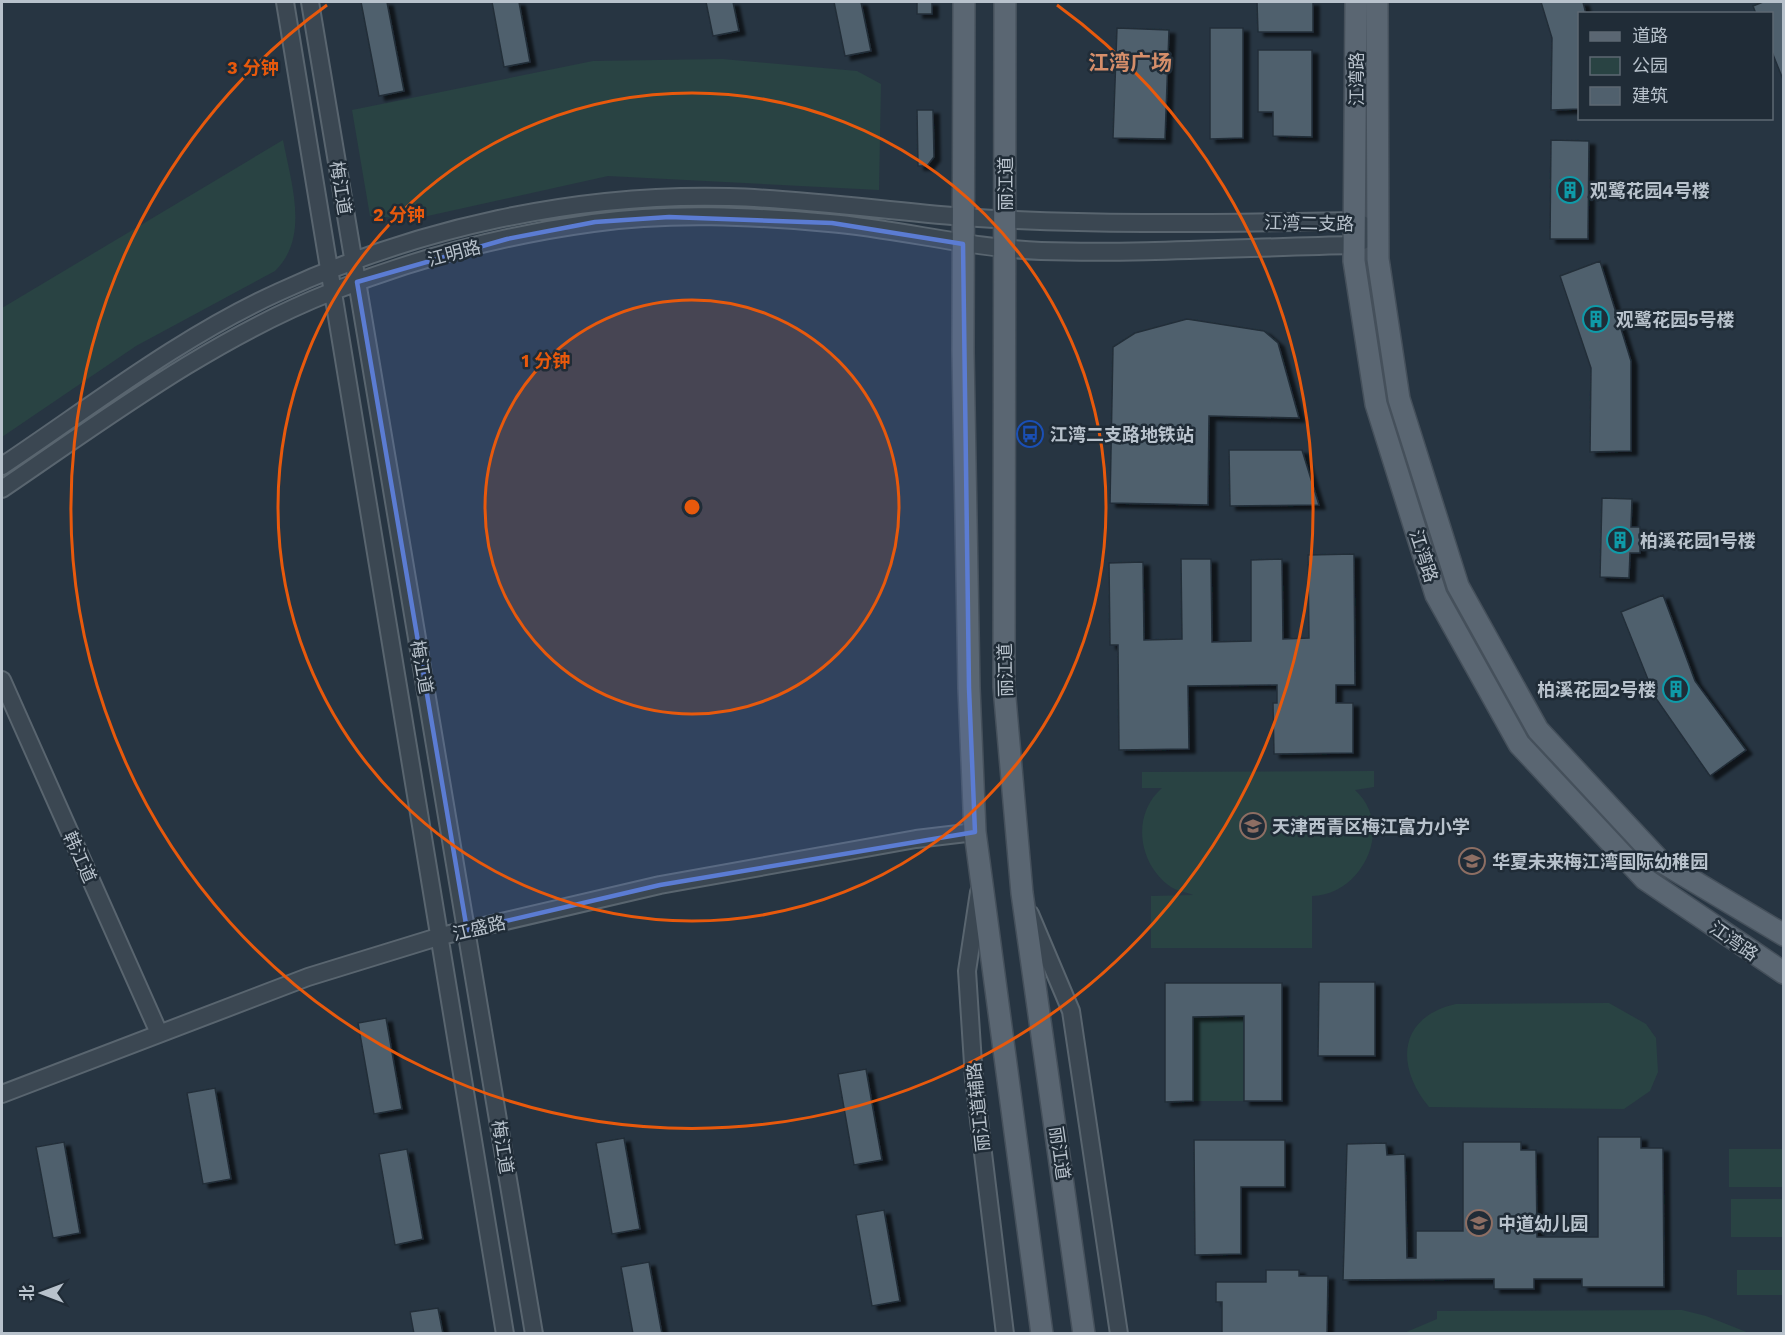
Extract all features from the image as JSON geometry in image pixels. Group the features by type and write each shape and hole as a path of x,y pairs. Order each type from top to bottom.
{"main road":[{"name":"丽江道","path":"964,2 963,244 969,688 975,832 1042,1334"},
{"name":"丽江道","path":"1005,2 1004,687 1022,893 1084,1334"},
{"name":"江湾路","path":"1356,2 1354,261 1376,404 1436,595 1519,744 1645,879 1784,973"},
{"name":"江湾路","path":"1377,2 1378,259 1399,399 1458,586 1538,730 1660,861 1784,935"}],"street":[{"name":"梅江道","path":"285,2 505,1334"},
{"name":"梅江道","path":"310,2 534,1334"},
{"name":"江明路","path":"2,466 207,328 279,291 397,245 472,225 563,208 643,200 726,197 789,200 963,217"},
{"name":"江湾二支路","path":"963,217 1134,225 1355,221 1378,233"},
{"name":"江明路","path":"2,489 163,380 237,335 357,282 405,266 507,239 595,222 658,218 759,218 832,223 963,244"},
{"name":"江湾二支路","path":"963,244 1004,248 1121,250 1355,245 1378,233"},
{"name":"韩江道","path":"2,680 159,1033"},
{"name":"江盛路","path":"2,1094 308,978 441,936 660,885 916,839 975,832"},
{"name":"丽江道辅路","path":"981,880 967,971 974,1079 1005,1334"},
{"path":"1022,893 1071,1011 1119,1334"}],"highlighted area":[{"path":"669,217 832,223 963,244 969,688 975,832 660,885 467,930 357,282 507,239 595,222"}],"green space":[{"path":"722,59 857,71 881,84 879,190 608,176 414,219 370,216 352,110 593,61"},
{"path":"283,140 293,191 295,226 286,257 275,271 136,346 2,437 2,308"},
{"path":"1374,771 1374,787 1355,790 1367,805 1372,822 1372,839 1368,856 1359,872 1346,884 1330,893 1312,896 1312,948 1151,948 1151,896 1193,895 1171,887 1151,866 1145,853 1142,839 1146,812 1152,799 1162,788 1142,788 1142,772"},
{"path":"1609,1003 1646,1024 1656,1038 1658,1072 1650,1091 1624,1109 1429,1107 1411,1075 1407,1060 1408,1045 1413,1031 1437,1010 1456,1004"},
{"path":"1244,1016 1244,1101 1193,1101 1193,1017"},
{"path":"1729,1149 1783,1149 1783,1187 1729,1187"},
{"path":"1731,1199 1783,1199 1783,1237 1731,1237"},
{"path":"1737,1270 1783,1270 1783,1295 1737,1295"},
{"path":"1682,1310 1706,1316 1749,1333 1404,1333 1437,1319 1437,1311"}],"building":[{"path":"361,2 387,2 404,91 379,96"},
{"path":"492,2 519,2 530,62 504,67"},
{"path":"706,2 733,2 739,31 713,36"},
{"path":"834,2 861,2 871,51 845,56"},
{"path":"917,2 932,2 932,14 917,14"},
{"path":"1257,2 1313,2 1313,32 1258,32"},
{"path":"1541,2 1583,2 1586,12 1578,12 1578,109 1551,110 1552,38"},
{"path":"1763,2 1784,2 1784,82 1773,54 1773,12 1755,12 1753,6"},
{"path":"1117,28 1169,30 1165,139 1113,138"},
{"path":"1210,28 1243,28 1243,138 1210,139"},
{"path":"1258,50 1312,50 1312,137 1273,136 1273,112 1258,112"},
{"path":"917,110 933,110 934,157 927,166 918,166"},
{"name":"观鹭花园4号楼","path":"1551,140 1589,141 1588,239 1550,239"},
{"name":"观鹭花园5号楼","path":"1600,261 1631,361 1631,451 1590,452 1591,368 1560,276"},
{"path":"1187,319 1264,331 1278,343 1299,418 1209,416 1208,505 1110,503 1113,347 1135,333"},
{"path":"1229,450 1302,450 1319,505 1230,506"},
{"name":"柏溪花园1号楼","path":"1602,498 1632,499 1631,527 1640,527 1640,553 1630,553 1629,578 1600,577"},
{"path":"1354,554 1355,685 1336,685 1336,703 1353,703 1353,753 1274,754 1273,703 1277,703 1277,685 1188,686 1189,749 1119,750 1118,645 1110,645 1109,563 1143,562 1144,640 1182,639 1181,559 1211,559 1212,642 1251,641 1251,560 1282,559 1283,639 1309,638 1308,555"},
{"name":"柏溪花园2号楼","path":"1663,595 1695,681 1746,750 1710,776 1655,697 1621,612"},
{"path":"1319,982 1375,982 1375,1056 1318,1056"},
{"path":"1165,983 1282,983 1282,1101 1244,1101 1244,1016 1193,1017 1193,1101 1165,1102"},
{"path":"386,1018 402,1109 374,1114 358,1023"},
{"path":"866,1069 882,1160 854,1165 838,1074"},
{"path":"215,1088 231,1179 203,1184 187,1093"},
{"path":"1598,1137 1641,1137 1641,1148 1663,1148 1664,1287 1582,1287 1582,1279 1534,1279 1534,1289 1494,1289 1494,1279 1343,1280 1347,1144 1386,1143 1387,1155 1405,1154 1407,1258 1416,1258 1416,1231 1463,1231 1463,1142 1521,1142 1521,1150 1536,1150 1537,1237 1598,1237"},
{"path":"624,1138 640,1229 612,1234 596,1143"},
{"path":"1194,1140 1285,1140 1285,1187 1241,1187 1241,1254 1195,1255"},
{"path":"64,1142 80,1233 53,1238 36,1147"},
{"path":"407,1149 423,1239 395,1245 379,1154"},
{"path":"884,1210 900,1301 872,1306 856,1215"},
{"path":"649,1262 662,1334 633,1334 621,1267"},
{"path":"1266,1270 1299,1270 1299,1276 1328,1276 1327,1334 1222,1334 1222,1302 1216,1302 1216,1282 1266,1282"},
{"path":"438,1308 443,1334 414,1334 410,1312"}],"place":[{"name":"观鹭花园4号楼","path":"1570,190"},
{"name":"观鹭花园5号楼","path":"1596,319"},
{"name":"江湾二支路地铁站","path":"1030,434"},
{"name":"柏溪花园1号楼","path":"1620,540"},
{"name":"柏溪花园2号楼","path":"1676,689"},
{"name":"天津西青区梅江富力小学","path":"1253,826"},
{"name":"华夏未来梅江湾国际幼稚园","path":"1472,861"},
{"name":"中道幼儿园","path":"1479,1223"}],"district":[{"name":"江湾广场","path":"1130,62"}]}
